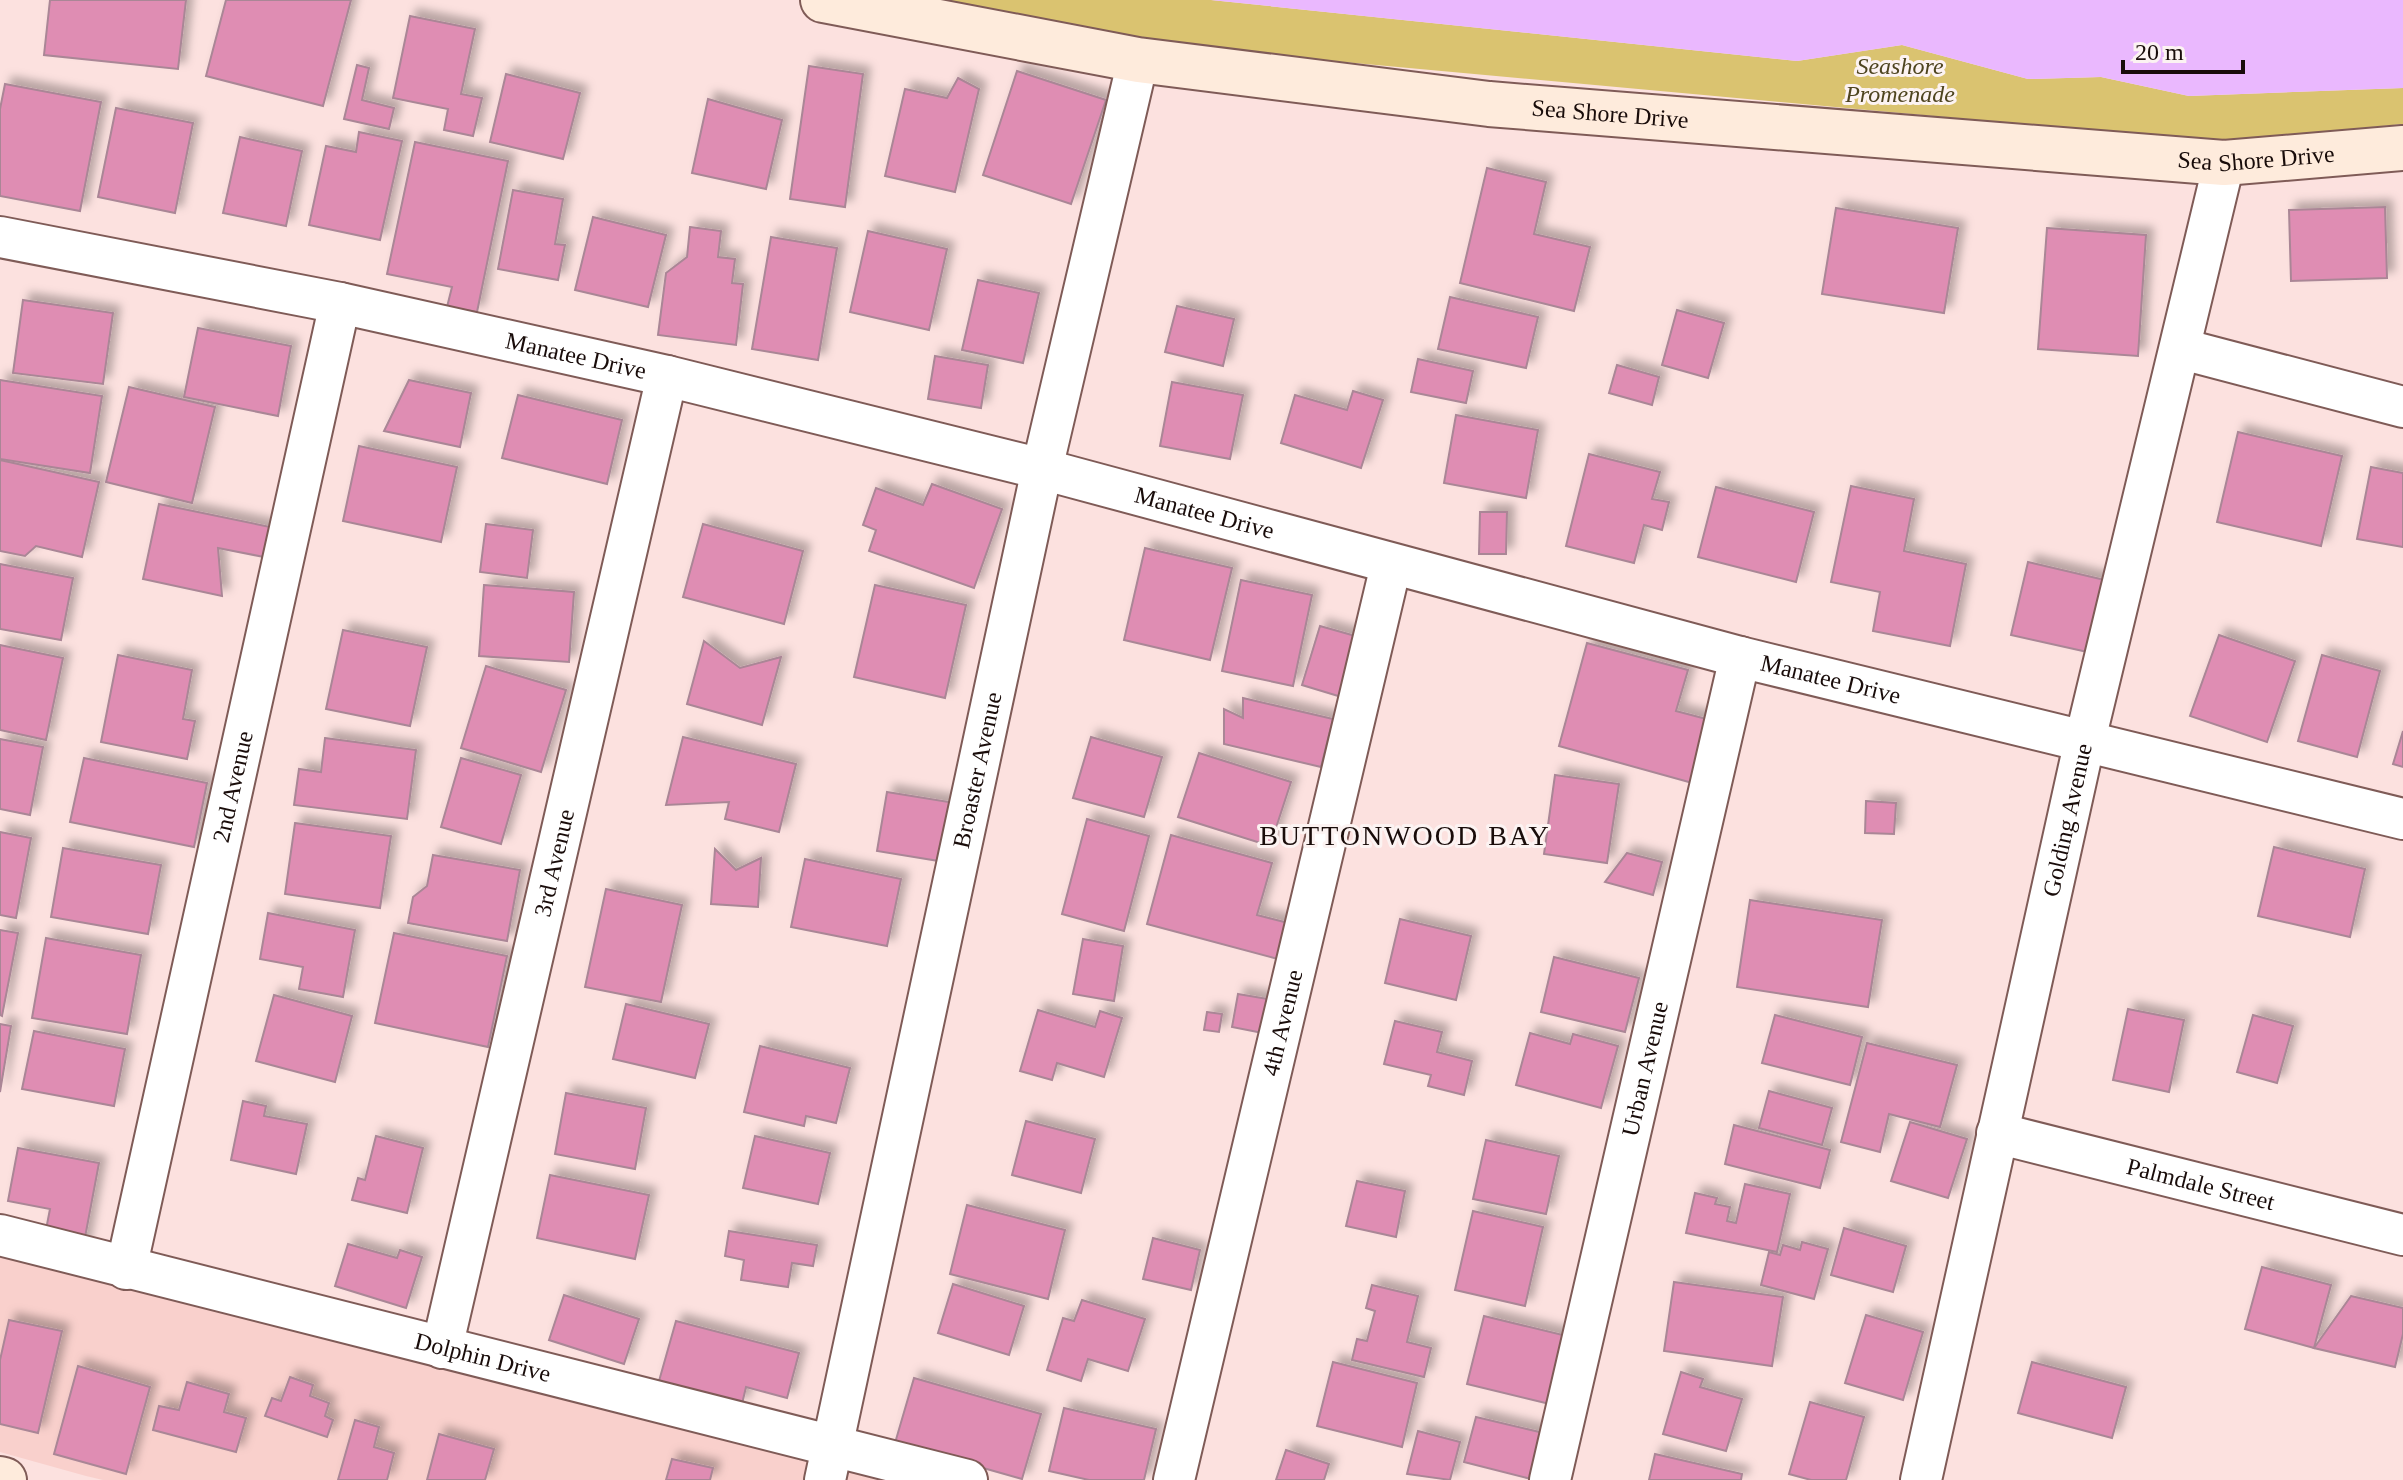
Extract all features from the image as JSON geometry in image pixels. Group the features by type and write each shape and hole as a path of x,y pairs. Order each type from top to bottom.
{"street":[{"name":"Sea Shore Drive","path":"823,0 1138,60 1489,104 2224,163 2403,148"},
{"name":"Broaster Avenue","path":"827,1464 1042,469 1138,60"},
{"name":"Golding Avenue","path":"1921,1480 2085,740 2182,349 2224,163"},
{"name":"Manatee Drive","path":"0,237 340,303 667,376 1042,469 1740,657 2403,819"},
{"name":"2nd Avenue","path":"126,1269 340,303"},
{"path":"2182,349 2403,407"},
{"name":"3rd Avenue","path":"442,1348 667,376"},
{"name":"4th Avenue","path":"1174,1480 1391,565"},
{"name":"Urban Avenue","path":"1550,1480 1740,657"},
{"name":"Palmdale Street","path":"1997,1133 2403,1235"},
{"name":"Dolphin Drive","path":"0,1235 442,1348 827,1464 967,1480"}],"shaded area":[{"path":"1211,0 2403,0 2403,88 2189,96 2101,77 2028,79 1902,45 1797,61"},
{"path":"0,1241 892,1480 103,1480 86,1476 0,1452"}],"green space":[{"name":"Seashore Promenade","path":"914,0 1211,0 1797,61 1902,45 2028,79 2101,77 2189,96 2403,88 2403,124 2218,142 1137,43"}],"building":[{"path":"50,0 186,0 178,69 44,55"},
{"path":"226,0 351,0 323,106 206,76"},
{"path":"410,16 475,29 461,94 482,98 473,136 444,130 448,109 393,98"},
{"path":"357,65 369,68 362,100 394,108 389,129 344,119"},
{"path":"809,66 863,74 845,207 790,199"},
{"path":"1017,71 1106,100 1071,204 983,175"},
{"path":"506,74 580,93 563,159 490,142"},
{"path":"958,78 979,89 955,192 885,176 905,89 947,98"},
{"path":"5,84 101,102 80,211 0,196 0,109"},
{"path":"708,99 782,120 766,189 692,173"},
{"path":"116,108 193,123 175,213 98,197"},
{"path":"359,132 402,141 380,240 309,225 326,146 356,152"},
{"path":"240,137 302,151 286,226 223,213"},
{"path":"415,142 508,161 477,312 447,307 452,287 387,274"},
{"path":"1487,168 1546,182 1534,234 1590,247 1574,311 1460,283"},
{"path":"513,190 563,199 555,244 565,245 558,280 498,269"},
{"path":"2385,207 2387,278 2291,281 2289,210"},
{"path":"1836,208 1958,228 1944,313 1822,294"},
{"path":"593,217 666,235 648,307 575,290"},
{"path":"690,227 721,231 718,257 735,259 732,283 743,284 736,345 658,335 666,273 687,257"},
{"path":"2047,228 2146,235 2138,356 2038,349"},
{"path":"868,231 947,249 929,330 850,312"},
{"path":"771,237 837,248 818,360 752,349"},
{"path":"978,280 1039,293 1023,363 962,350"},
{"path":"1450,297 1538,317 1526,368 1438,349"},
{"path":"23,300 113,313 103,384 13,373"},
{"path":"1177,306 1234,319 1223,366 1165,352"},
{"path":"1677,310 1724,323 1708,378 1662,365"},
{"path":"198,328 291,346 278,416 184,397"},
{"path":"935,356 988,365 981,408 928,399"},
{"path":"1418,359 1473,371 1466,403 1411,392"},
{"path":"1617,365 1659,377 1652,405 1609,393"},
{"path":"0,380 102,396 90,473 0,459"},
{"path":"409,380 471,393 460,447 384,431"},
{"path":"1172,382 1243,395 1230,459 1160,446"},
{"path":"129,387 215,407 192,503 106,482"},
{"path":"1353,391 1383,400 1361,468 1281,443 1295,395 1347,410"},
{"path":"518,395 622,420 607,484 502,458"},
{"path":"1456,415 1538,430 1526,498 1444,483"},
{"path":"2238,432 2342,456 2321,546 2217,522"},
{"path":"359,446 457,467 441,542 343,521"},
{"path":"1589,454 1660,472 1652,499 1669,502 1662,530 1644,525 1634,563 1566,546"},
{"path":"0,460 99,482 82,557 36,546 25,556 0,551"},
{"path":"2371,467 2403,473 2403,547 2357,539"},
{"path":"932,484 1002,509 974,588 869,551 876,530 863,525 876,488 923,505"},
{"path":"1851,486 1914,499 1904,551 1966,564 1950,646 1873,631 1880,592 1831,582"},
{"path":"1716,487 1814,512 1796,582 1698,557"},
{"path":"159,504 270,527 264,557 218,548 222,596 143,579"},
{"path":"1480,512 1507,512 1506,554 1479,554"},
{"path":"486,524 533,530 527,578 480,572"},
{"path":"703,524 803,551 784,624 683,597"},
{"path":"1145,548 1232,568 1210,660 1124,640"},
{"path":"2028,562 2109,581 2092,653 2011,635"},
{"path":"0,564 73,578 61,640 0,629"},
{"path":"1241,580 1312,595 1293,686 1222,671"},
{"path":"484,585 574,592 569,662 479,656"},
{"path":"875,585 966,605 945,698 854,677"},
{"path":"1320,626 1366,639 1348,699 1302,685"},
{"path":"343,630 427,647 410,726 326,709"},
{"path":"2219,635 2295,661 2267,742 2190,716"},
{"path":"704,641 740,668 781,657 762,725 687,704"},
{"path":"1587,643 1688,670 1676,711 1714,721 1696,784 1559,746"},
{"path":"0,645 63,658 46,740 0,730"},
{"path":"118,655 192,670 183,719 195,721 187,759 101,742"},
{"path":"2322,655 2380,671 2357,757 2298,741"},
{"path":"486,666 566,690 541,772 461,748"},
{"path":"1243,698 1333,719 1321,767 1224,744 1224,709 1243,718"},
{"path":"2403,731 2403,767 2393,764"},
{"path":"683,737 796,764 779,832 725,819 729,802 666,805"},
{"path":"1091,737 1162,757 1144,817 1073,798"},
{"path":"325,738 416,750 407,819 294,805 299,769 321,772"},
{"path":"0,739 43,747 30,815 0,809"},
{"path":"1199,753 1291,782 1270,846 1178,817"},
{"path":"84,758 207,783 194,847 70,822"},
{"path":"461,758 521,775 501,844 441,827"},
{"path":"1555,775 1619,784 1607,863 1544,854"},
{"path":"887,792 955,803 945,862 877,851"},
{"path":"1866,801 1896,803 1894,834 1865,833"},
{"path":"1087,819 1149,836 1124,931 1062,914"},
{"path":"295,823 391,836 380,908 285,894"},
{"path":"0,832 31,838 16,918 0,915"},
{"path":"1171,835 1272,863 1257,915 1300,926 1289,962 1147,924"},
{"path":"2274,847 2365,869 2350,937 2258,916"},
{"path":"63,848 161,865 148,934 51,917"},
{"path":"715,849 736,870 761,858 758,907 711,904"},
{"path":"1627,853 1662,862 1653,895 1605,882"},
{"path":"433,855 520,870 507,941 408,923 413,897 427,886"},
{"path":"805,859 901,879 887,946 791,927"},
{"path":"606,889 682,905 661,1002 585,987"},
{"path":"1750,900 1882,920 1868,1007 1737,987"},
{"path":"268,913 355,930 343,997 299,989 303,967 260,959"},
{"path":"1400,919 1471,936 1456,1000 1385,983"},
{"path":"0,930 18,933 2,1016 0,1015"},
{"path":"394,933 507,956 488,1047 375,1023"},
{"path":"46,938 141,955 127,1034 32,1018"},
{"path":"1083,939 1123,946 1114,1001 1073,994"},
{"path":"1554,957 1639,978 1625,1032 1541,1012"},
{"path":"1238,994 1279,1001 1273,1035 1232,1027"},
{"path":"274,995 352,1016 335,1082 256,1061"},
{"path":"626,1004 709,1024 695,1078 613,1059"},
{"path":"2128,1009 2184,1020 2169,1092 2113,1080"},
{"path":"1038,1010 1095,1027 1100,1011 1122,1018 1104,1077 1057,1063 1052,1080 1020,1071"},
{"path":"1207,1012 1222,1014 1219,1032 1204,1030"},
{"path":"1775,1015 1862,1037 1850,1085 1762,1063"},
{"path":"2253,1015 2293,1026 2277,1083 2237,1072"},
{"path":"1395,1021 1442,1032 1437,1052 1472,1061 1464,1095 1428,1086 1431,1075 1384,1064"},
{"path":"0,1024 11,1026 0,1092"},
{"path":"34,1031 125,1049 114,1106 22,1089"},
{"path":"1530,1033 1570,1044 1573,1034 1618,1046 1601,1108 1516,1085"},
{"path":"1867,1043 1957,1065 1940,1127 1889,1114 1880,1152 1841,1142"},
{"path":"760,1046 850,1068 836,1123 806,1116 804,1126 744,1112"},
{"path":"1769,1091 1832,1108 1822,1145 1759,1128"},
{"path":"566,1093 646,1108 635,1169 555,1154"},
{"path":"243,1101 266,1106 264,1116 307,1124 296,1174 231,1160"},
{"path":"1026,1121 1095,1139 1081,1193 1012,1175"},
{"path":"1910,1122 1967,1139 1948,1198 1891,1181"},
{"path":"1734,1125 1830,1150 1820,1188 1725,1164"},
{"path":"376,1136 423,1148 407,1213 352,1200 358,1178 365,1180"},
{"path":"755,1136 830,1153 818,1204 743,1188"},
{"path":"1486,1140 1559,1156 1546,1214 1473,1199"},
{"path":"18,1148 99,1163 83,1248 44,1240 50,1209 8,1201"},
{"path":"550,1175 649,1195 635,1259 537,1238"},
{"path":"1357,1181 1405,1191 1396,1237 1346,1226"},
{"path":"1745,1184 1790,1194 1777,1252 1686,1233 1695,1193 1717,1198 1715,1204 1730,1207 1727,1221 1736,1223"},
{"path":"967,1205 1065,1230 1048,1299 950,1274"},
{"path":"1473,1211 1543,1227 1525,1306 1455,1290"},
{"path":"1844,1228 1906,1246 1893,1292 1831,1275"},
{"path":"729,1231 817,1245 813,1266 792,1263 788,1287 741,1280 744,1260 725,1256"},
{"path":"1153,1238 1200,1250 1191,1290 1143,1279"},
{"path":"1802,1242 1828,1249 1814,1299 1761,1285 1769,1252 1780,1255 1783,1245 1800,1250"},
{"path":"348,1244 397,1258 400,1250 422,1257 406,1308 335,1286"},
{"path":"2262,1267 2331,1285 2314,1348 2245,1329"},
{"path":"1674,1282 1783,1297 1772,1366 1664,1351"},
{"path":"953,1284 1024,1306 1009,1355 938,1333"},
{"path":"1372,1285 1418,1296 1407,1342 1431,1348 1424,1377 1352,1360 1357,1339 1367,1341 1375,1311 1366,1308"},
{"path":"564,1295 639,1319 624,1364 549,1340"},
{"path":"2351,1296 2403,1308 2403,1334 2395,1367 2314,1348"},
{"path":"1082,1300 1145,1319 1128,1371 1088,1359 1081,1381 1047,1370 1063,1318 1074,1321"},
{"path":"1866,1315 1923,1332 1903,1400 1845,1383"},
{"path":"1484,1316 1575,1338 1558,1406 1467,1384"},
{"path":"9,1320 62,1331 38,1433 0,1424 0,1360"},
{"path":"676,1321 799,1353 787,1398 746,1387 742,1404 659,1381"},
{"path":"1333,1362 1417,1383 1402,1447 1317,1426"},
{"path":"2032,1362 2126,1387 2112,1438 2018,1413"},
{"path":"78,1366 150,1387 126,1474 54,1454"},
{"path":"1681,1372 1703,1379 1700,1387 1742,1399 1726,1451 1663,1434"},
{"path":"290,1377 313,1385 310,1396 329,1403 325,1416 333,1420 327,1437 265,1416 272,1398 281,1401"},
{"path":"914,1378 1041,1414 1022,1479 895,1443"},
{"path":"187,1382 229,1394 224,1412 246,1418 236,1452 153,1430 159,1406 179,1410"},
{"path":"1810,1402 1864,1417 1846,1480 1811,1480 1789,1474"},
{"path":"1064,1408 1156,1429 1144,1480 1089,1480 1049,1471"},
{"path":"1476,1417 1548,1434 1535,1480 1464,1462"},
{"path":"355,1420 379,1427 374,1447 394,1453 387,1480 338,1480"},
{"path":"1418,1431 1460,1442 1450,1480 1407,1474"},
{"path":"439,1434 494,1449 485,1480 427,1480"},
{"path":"1286,1450 1329,1464 1324,1480 1276,1480"},
{"path":"1655,1454 1742,1474 1741,1480 1649,1480"},
{"path":"672,1459 713,1468 710,1480 666,1480"}],"district":[{"name":"BUTTONWOOD BAY","path":"1405,835"}]}
